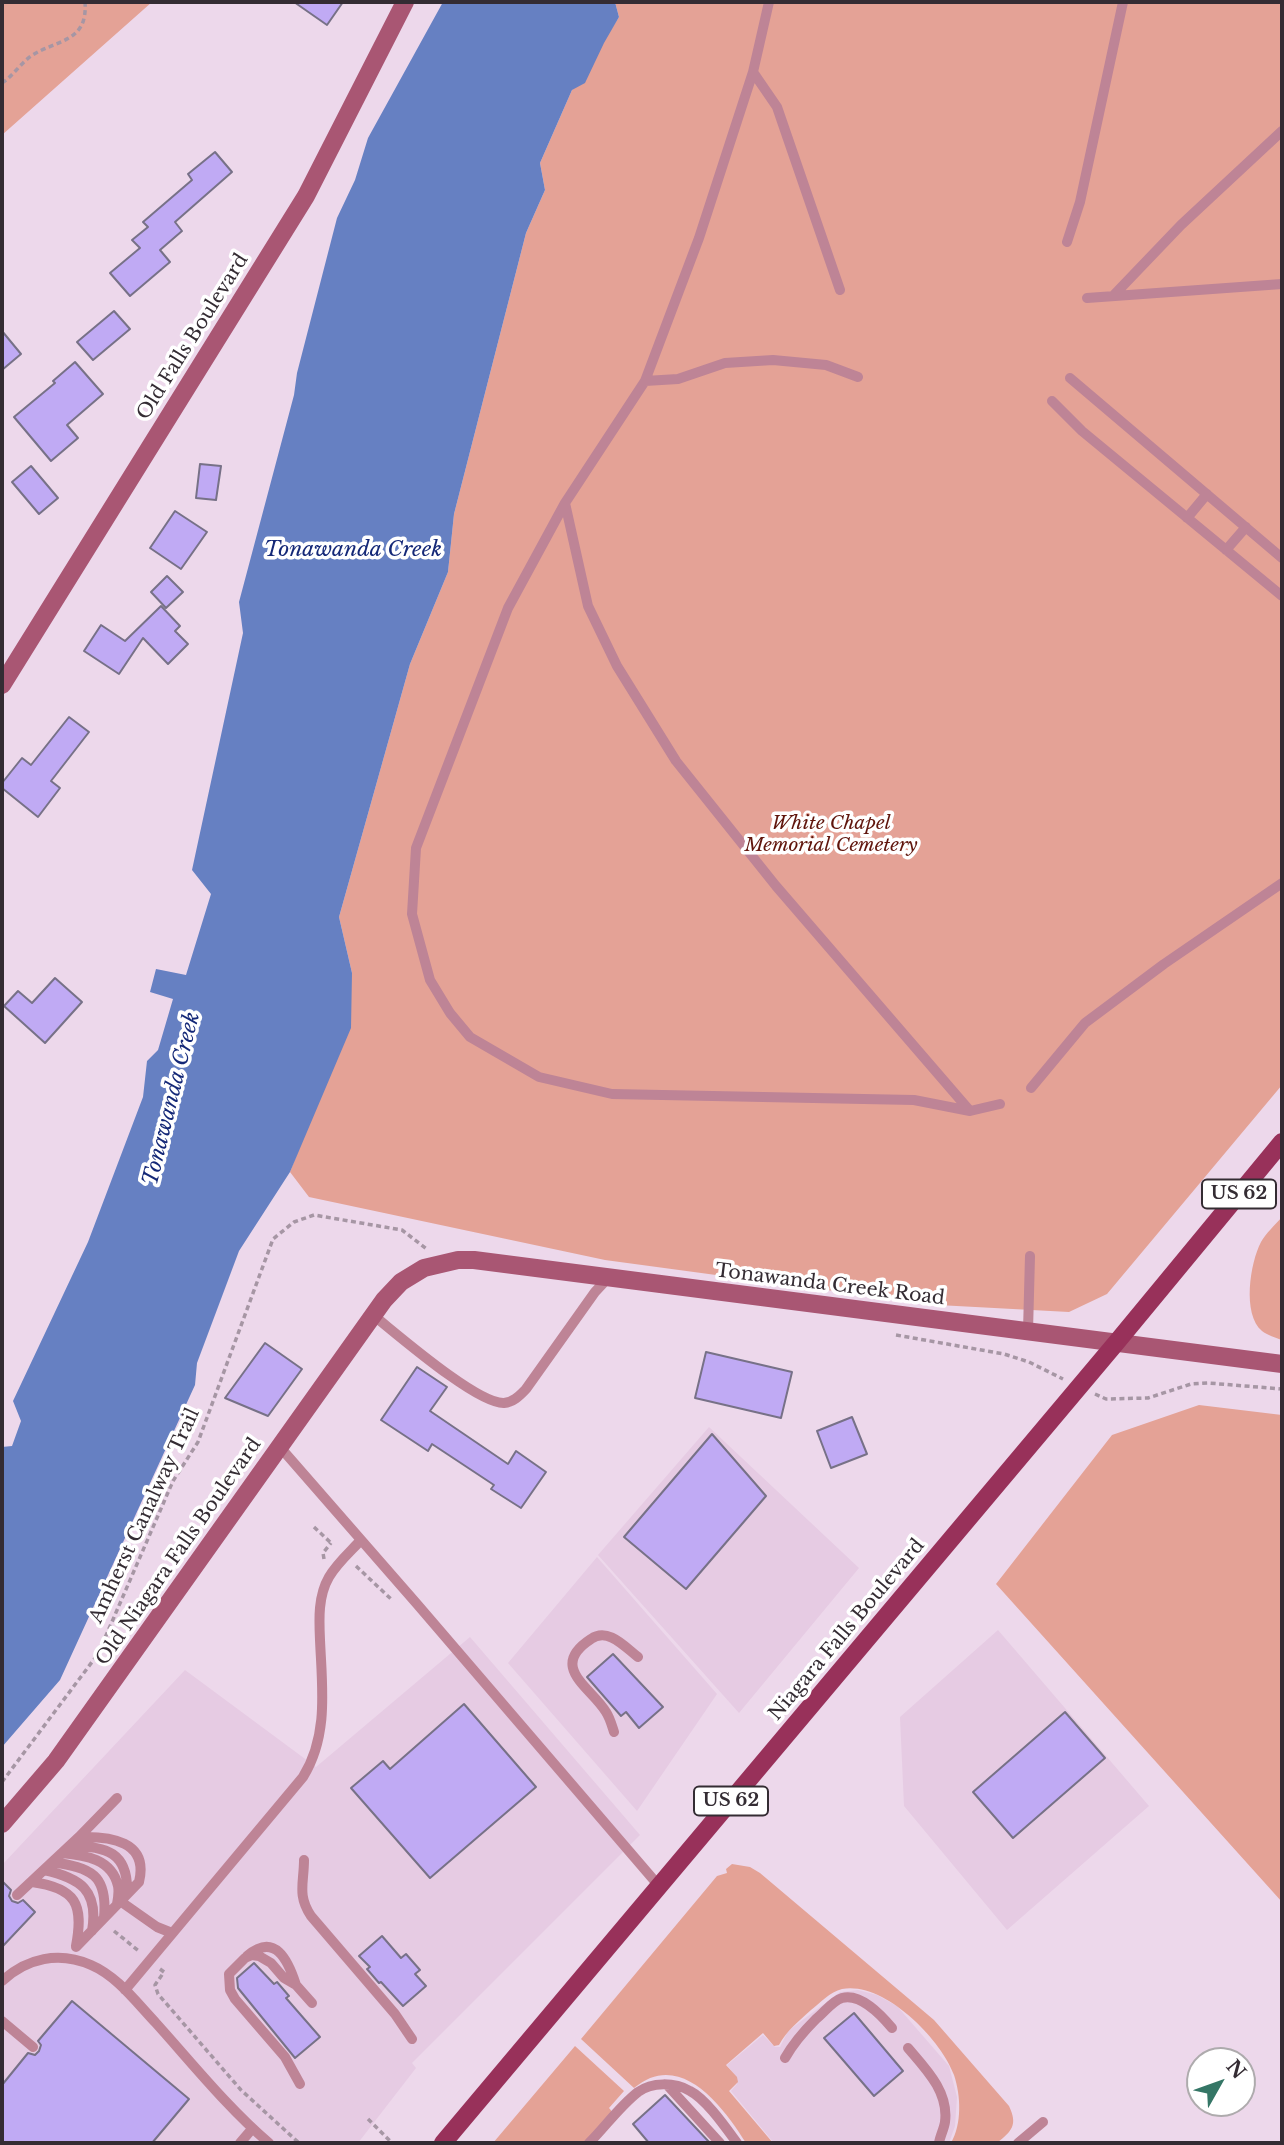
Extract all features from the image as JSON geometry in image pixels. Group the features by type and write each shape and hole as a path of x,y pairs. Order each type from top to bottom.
{"main road":[{"name":"Niagara Falls Boulevard","path":"443,2143 1282,1142"}],"street":[{"name":"Old Falls Boulevard","path":"2,685 306,196 405,2"},
{"name":"Tonawanda Creek Road","path":"384,1300 410,1275 424,1268 458,1261 491,1261 1282,1364"},
{"name":"Old Niagara Falls Boulevard","path":"2,1824 56,1762 384,1300"}],"lane":[{"path":"769,2 753,72 699,239 645,381 565,503 508,608 416,848 412,914 430,979 450,1013 470,1037 539,1077 611,1094 914,1100 970,1111 1000,1104"},
{"path":"1068,242 1080,202 1123,2"},
{"path":"753,72 777,107 841,290"},
{"path":"1113,296 1181,225 1282,131"},
{"path":"1087,298 1282,284"},
{"path":"645,381 678,379 725,363 773,360 826,365 858,377"},
{"path":"1070,378 1282,558"},
{"path":"1052,401 1082,431 1282,596"},
{"path":"1187,518 1207,494"},
{"path":"565,503 588,606 617,666 677,761 776,886 970,1111"},
{"path":"1226,550 1246,527"},
{"path":"1031,1088 1086,1023 1164,964 1282,883"},
{"path":"1028,1331 1030,1256"},
{"path":"373,1315 468,1389 490,1401 505,1403 516,1399 526,1389 595,1292 608,1278"},
{"path":"279,1447 659,1886"},
{"path":"125,1990 303,1777 313,1761 322,1726 320,1619 323,1590 336,1566 361,1540"},
{"path":"614,1732 606,1712 576,1678 572,1669 576,1652 590,1639 602,1634 614,1639 638,1657"},
{"path":"17,1895 117,1798"},
{"path":"76,1947 139,1882 142,1870 140,1859 118,1840 100,1836 79,1837"},
{"path":"66,1849 101,1862 110,1871 122,1900 157,1927 172,1933"},
{"path":"304,1860 301,1894 304,1905 412,2039"},
{"path":"48,1866 75,1866 90,1873 100,1883 106,1897 104,1918"},
{"path":"48,1866 83,1886 92,1899 92,1931"},
{"path":"32,1882 50,1884 75,1902 80,1913 80,1925 74,1960"},
{"path":"300,2084 285,2057 230,1990 229,1975 245,1958 252,1955 265,1959 284,1978 296,1985 312,2003"},
{"path":"2,1981 32,1962 60,1956 91,1965 125,1990 240,2119 269,2143"},
{"path":"785,2058 797,2037 835,2002 843,1998 855,1998 866,2004 892,2028"},
{"path":"2,2021 33,2047"},
{"path":"908,2048 934,2080 943,2100 945,2121 939,2143"},
{"path":"589,2143 637,2093 651,2084 690,2091 711,2110 737,2143"},
{"path":"667,2085 720,2143"},
{"path":"1018,2143 1043,2122"},
{"path":"240,2143 252,2129"}],"path":[{"path":"2,83 28,58 65,42 74,35 86,17 85,2"},
{"name":"Amherst Canalway Trail","path":"2,1782 98,1654 173,1481 198,1442 273,1239 294,1222 314,1215 402,1230 427,1248"},
{"path":"1106,1399 1148,1398 1191,1384 1208,1383 1282,1389"},
{"path":"314,1527 337,1548"},
{"path":"114,1931 141,1953"},
{"path":"159,1968 164,1972 155,1985 158,1994 241,2090 299,2143"},
{"path":"368,2119 392,2143"}],"shaded area":[{"path":"709,1427 859,1568 739,1713 598,1555"},
{"path":"597,1557 717,1694 637,1811 508,1663"},
{"path":"998,1630 1149,1806 1007,1930 904,1806 900,1717"},
{"path":"470,1637 640,1835 412,2063 416,2068 358,2143 2,2143 2,1865 185,1670 316,1767"},
{"path":"858,1990 877,1995 897,2006 949,2066 957,2097 955,2126 949,2143 774,2143 731,2091 737,2084 737,2078 727,2065 763,2035 775,2047 780,2047 788,2031 840,1992"}],"green space":[{"path":"2,2 152,2 2,135"},
{"name":"White Chapel Memorial Cemetery","path":"615,2 1282,2 1282,1085 1107,1294 1069,1312 938,1305 605,1260 309,1197 290,1172 310,1120 352,973 339,917 410,664 448,572 454,514 526,233 545,190 540,163 572,90 619,17"},
{"path":"1282,1217 1282,1340 1262,1331 1256,1323 1252,1313 1250,1288 1254,1262 1261,1242"},
{"path":"1199,1405 1282,1415 1282,1902 996,1584 1112,1435"},
{"path":"732,1864 750,1867 760,1873 934,2020 1009,2106 1013,2123 1006,2135 997,2143 951,2143 959,2119 959,2101 954,2075 947,2061 937,2045 909,2016 875,1994 858,1989 842,1989 829,1995 793,2026 779,2045 774,2046 763,2033 726,2065 738,2082 729,2091 773,2143 746,2143 713,2099 684,2079 668,2075 651,2078 634,2088 581,2039 717,1876 727,1873 726,1869"},
{"path":"575,2046 624,2091 609,2108 614,2114 584,2143 493,2143"}],"water":[{"name":"Tonawanda Creek","path":"443,2 615,2 619,17 585,83 572,90 540,163 545,190 526,233 454,514 448,572 410,664 339,917 352,973 351,1028 290,1172 239,1251 197,1363 195,1385 60,1680 2,1747 2,1447 12,1446 21,1421 13,1401 88,1242 143,1097 147,1061 158,1050 173,999 150,992 156,969 186,975 211,894 192,870 243,633 239,602 294,395 297,373 337,218 355,180 368,138"}],"building":[{"path":"294,2 343,2 327,25"},
{"path":"215,152 232,172 175,222 182,231 160,250 170,262 130,296 110,273 140,248 132,240 148,227 143,222 192,180 188,174"},
{"path":"114,311 130,329 93,360 77,342"},
{"path":"2,331 21,354 2,370"},
{"path":"75,362 103,394 67,425 78,438 51,461 14,417 55,383 53,381"},
{"path":"200,464 221,466 216,500 196,498"},
{"path":"31,466 58,498 39,514 12,482"},
{"path":"175,511 207,532 181,569 150,548"},
{"path":"167,576 183,592 166,608 151,592"},
{"path":"161,606 180,626 175,631 188,644 168,664 143,638 119,674 84,651 101,625 125,641"},
{"path":"69,717 89,732 51,781 60,788 38,817 2,788 2,783 22,758 31,765"},
{"path":"55,978 82,1002 45,1043 4,1006 18,991 32,1003"},
{"path":"265,1343 302,1369 268,1416 225,1398"},
{"path":"706,1352 792,1372 781,1418 695,1398"},
{"path":"417,1367 447,1387 430,1411 508,1464 516,1451 546,1472 521,1508 491,1489 494,1485 432,1444 428,1451 381,1420"},
{"path":"852,1417 867,1454 831,1468 817,1431"},
{"path":"712,1434 766,1496 686,1589 624,1537"},
{"path":"613,1654 663,1707 639,1728 626,1712 621,1716 587,1677"},
{"path":"464,1704 536,1787 430,1878 351,1788 383,1761 390,1769"},
{"path":"1065,1712 1105,1758 1013,1838 973,1792"},
{"path":"2,1881 11,1890 9,1896 12,1901 18,1903 23,1900 35,1912 2,1947"},
{"path":"382,1936 401,1958 406,1954 420,1970 415,1974 426,1986 403,2006 381,1982 379,1983 367,1969 370,1967 359,1956"},
{"path":"254,1963 274,1984 277,1982 289,1996 286,1998 320,2037 295,2058 238,1988 237,1978"},
{"path":"72,2001 189,2099 152,2143 2,2143 2,2085 28,2053 35,2055 39,2051 41,2045 38,2041"},
{"path":"854,2013 903,2071 874,2096 824,2038"},
{"path":"665,2095 710,2143 649,2143 633,2124"}]}
